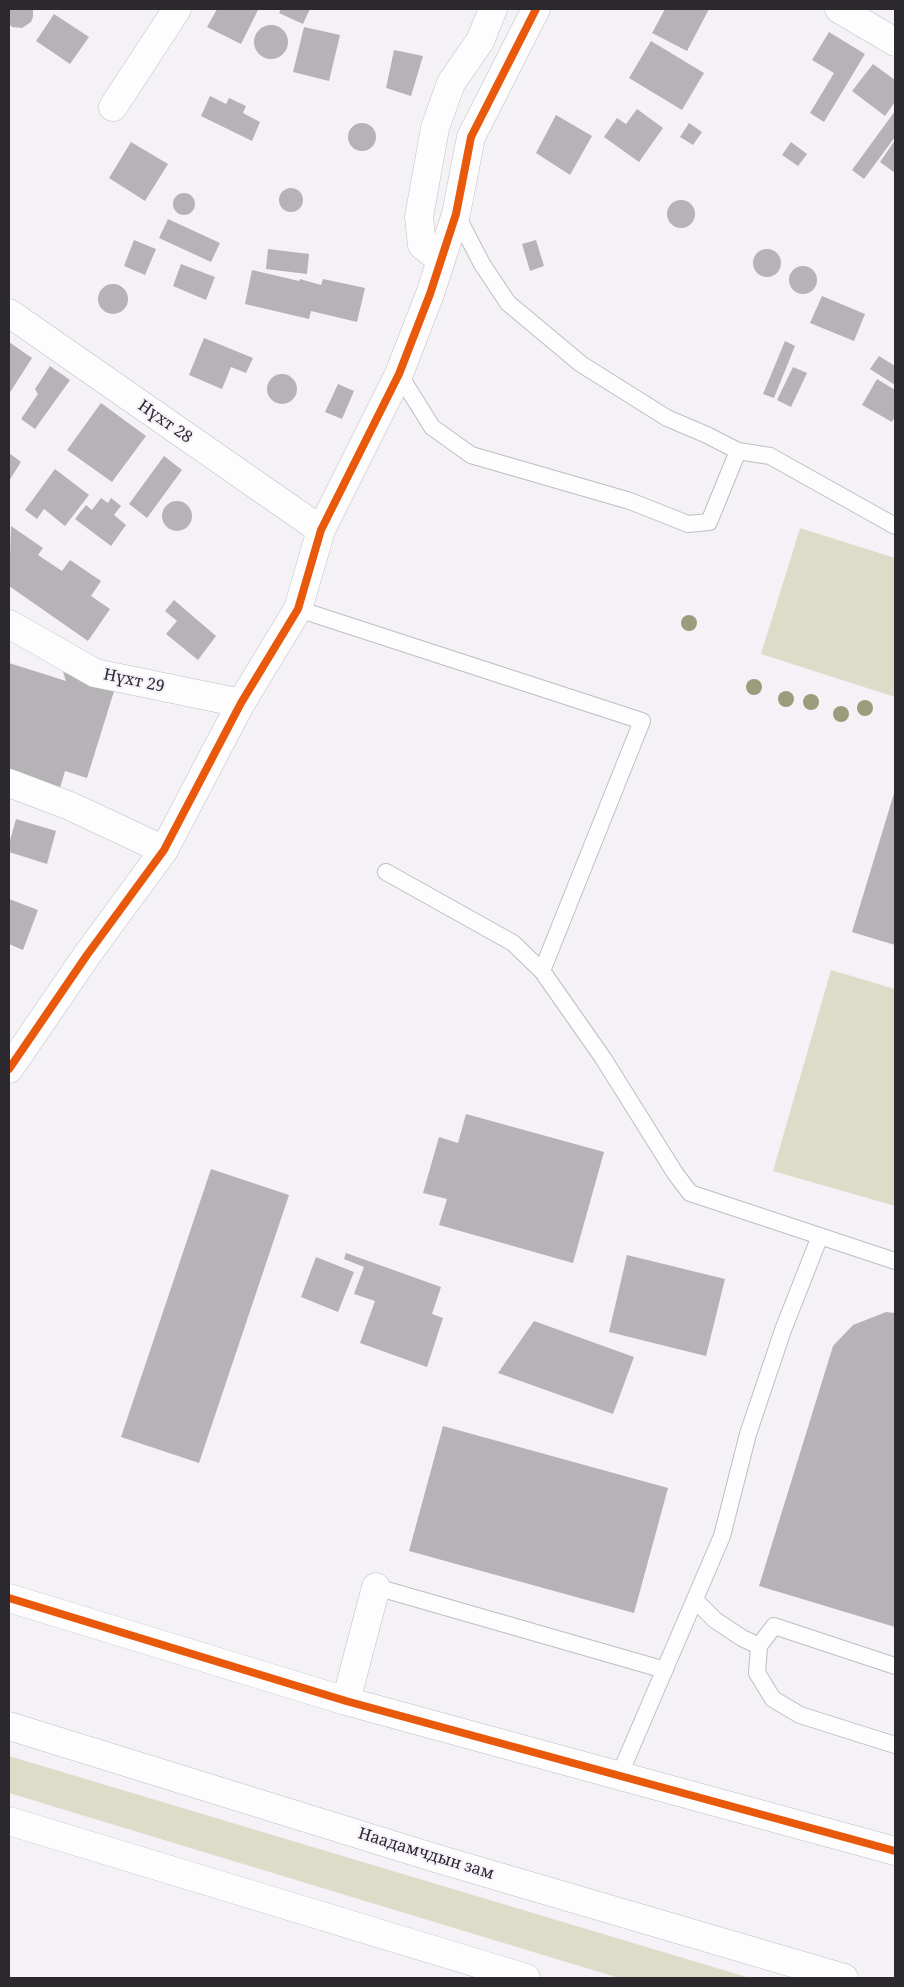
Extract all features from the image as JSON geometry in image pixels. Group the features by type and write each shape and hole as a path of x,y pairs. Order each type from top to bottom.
{"main road":[{"path":"113,107 177,9"},
{"path":"441,260 422,245 419,217 435,128 451,84 480,42 493,9"},
{"path":"9,1069 87,954 164,850 241,702 298,609 321,530 399,374 441,260 456,214 471,137 536,9"},
{"path":"839,9 895,42"},
{"name":"Нүхт 28","path":"9,313 321,530"},
{"name":"Нүхт 29","path":"9,624 95,673 241,702"},
{"path":"9,783 70,806 164,850"},
{"path":"346,1701 376,1587"},
{"path":"9,1598 346,1701 895,1851"},
{"name":"Наадамчдын зам","path":"9,1726 434,1858 844,1978"},
{"path":"9,1821 526,1978"}],"lane":[{"path":"456,214 482,264 508,303 581,364 667,418 738,451 770,456 895,526"},
{"path":"399,374 432,427 471,455 630,501 688,524 709,522 738,451"},
{"path":"298,609 642,721 542,971"},
{"path":"386,872 513,943 542,971 603,1058 690,1193 895,1261"},
{"path":"619,1776 722,1536 748,1434 783,1330 820,1236"},
{"path":"376,1587 665,1670"},
{"path":"695,1600 715,1620 758,1646"},
{"path":"895,1666 774,1626 758,1646 757,1673 773,1699 800,1715 895,1745"}],"green space":[{"path":"800,528 895,558 895,697 761,654"},
{"path":"831,970 895,989 895,1206 773,1171"},
{"path":"9,1756 750,1978 619,1978 9,1793"}],"building":[{"path":"9,9 33,9 31,22 22,28 12,27 9,24"},
{"path":"217,9 258,10 241,44 207,27"},
{"path":"281,9 310,9 303,24 279,13"},
{"path":"665,9 709,9 687,51 652,33"},
{"path":"54,14 89,37 70,64 36,41"},
{"path":"271,25 283,30 288,42 283,54 271,59 259,54 254,42 259,30"},
{"path":"304,27 340,35 329,81 293,72"},
{"path":"829,32 865,54 824,122 810,113 834,73 812,60"},
{"path":"651,41 704,73 682,110 629,78"},
{"path":"394,50 423,56 411,96 386,88"},
{"path":"873,64 895,80 895,102 885,116 852,91"},
{"path":"210,96 226,104 229,98 246,106 243,113 260,122 252,141 201,116"},
{"path":"637,109 663,128 639,162 604,137 617,118 626,124"},
{"path":"895,111 895,137 864,179 852,170"},
{"path":"556,115 592,136 570,175 536,153"},
{"path":"362,123 372,127 376,137 372,147 362,151 352,147 348,137 352,127"},
{"path":"689,123 702,132 693,145 680,137"},
{"path":"895,140 895,173 880,162"},
{"path":"131,142 168,164 145,201 109,178"},
{"path":"791,142 807,154 798,166 782,155"},
{"path":"291,188 300,191 303,200 300,209 291,212 282,209 279,200 282,191"},
{"path":"184,193 192,196 195,204 192,212 184,215 176,212 173,204 176,196"},
{"path":"681,200 691,204 695,214 691,224 681,228 671,224 667,214 671,204"},
{"path":"168,219 220,243 211,262 159,238"},
{"path":"134,240 156,249 145,275 124,266"},
{"path":"536,240 544,266 530,271 522,244"},
{"path":"268,249 309,254 307,274 266,269"},
{"path":"767,249 777,253 781,263 777,273 767,277 757,273 753,263 757,253"},
{"path":"181,264 215,277 206,300 173,286"},
{"path":"803,266 813,270 817,280 813,290 803,294 793,290 789,280 793,270"},
{"path":"252,270 321,285 323,279 365,288 357,322 311,311 309,319 245,304"},
{"path":"113,284 123,289 128,299 123,309 113,314 103,309 98,299 103,289"},
{"path":"822,296 865,314 854,341 810,323"},
{"path":"204,338 253,358 246,373 231,367 222,389 189,375"},
{"path":"785,341 795,346 774,398 763,394"},
{"path":"9,342 32,358 9,394"},
{"path":"879,356 895,366 895,385 870,369"},
{"path":"50,366 70,380 35,429 21,419 38,394 35,389"},
{"path":"793,367 807,373 791,407 777,400"},
{"path":"282,374 292,379 297,389 292,399 282,404 272,399 267,389 272,379"},
{"path":"877,379 895,390 895,416 892,422 862,405"},
{"path":"338,384 354,391 342,419 325,412"},
{"path":"101,403 146,436 112,482 67,450"},
{"path":"9,453 21,462 9,481"},
{"path":"164,456 182,470 147,518 129,504"},
{"path":"55,469 89,495 65,526 44,509 37,519 25,510"},
{"path":"101,498 108,503 111,498 121,506 114,515 126,525 111,546 75,519 86,505 92,510"},
{"path":"177,501 183,502 191,510 191,522 183,530 177,531 171,530 163,522 162,516 163,510 171,502"},
{"path":"11,526 43,548 38,555 62,571 70,560 101,581 91,596 110,609 88,641 9,586"},
{"path":"174,600 216,636 198,660 166,634 177,621 165,611"},
{"path":"9,663 66,681 63,672 115,688 87,778 65,771 59,791 9,775"},
{"path":"895,790 895,945 852,932"},
{"path":"16,819 56,831 47,864 9,852 9,844"},
{"path":"9,899 38,910 23,950 9,944"},
{"path":"466,1114 604,1152 573,1263 439,1225 447,1199 423,1193 439,1137 458,1143"},
{"path":"211,1169 289,1195 199,1463 121,1437"},
{"path":"346,1253 441,1287 432,1314 443,1318 427,1367 360,1343 375,1301 354,1294 364,1267 344,1259"},
{"path":"627,1255 725,1279 706,1356 609,1332"},
{"path":"316,1257 354,1272 338,1312 301,1297"},
{"path":"886,1312 895,1313 895,1627 759,1586 833,1346 853,1325"},
{"path":"534,1321 634,1357 613,1414 498,1373"},
{"path":"443,1426 668,1488 634,1613 409,1551"}],"cycle path":[{"path":"9,1069 87,955 164,850 241,703 298,609 321,530 399,374 430,294 456,214 471,137 536,9"},
{"path":"9,1598 346,1701 895,1851"}]}
